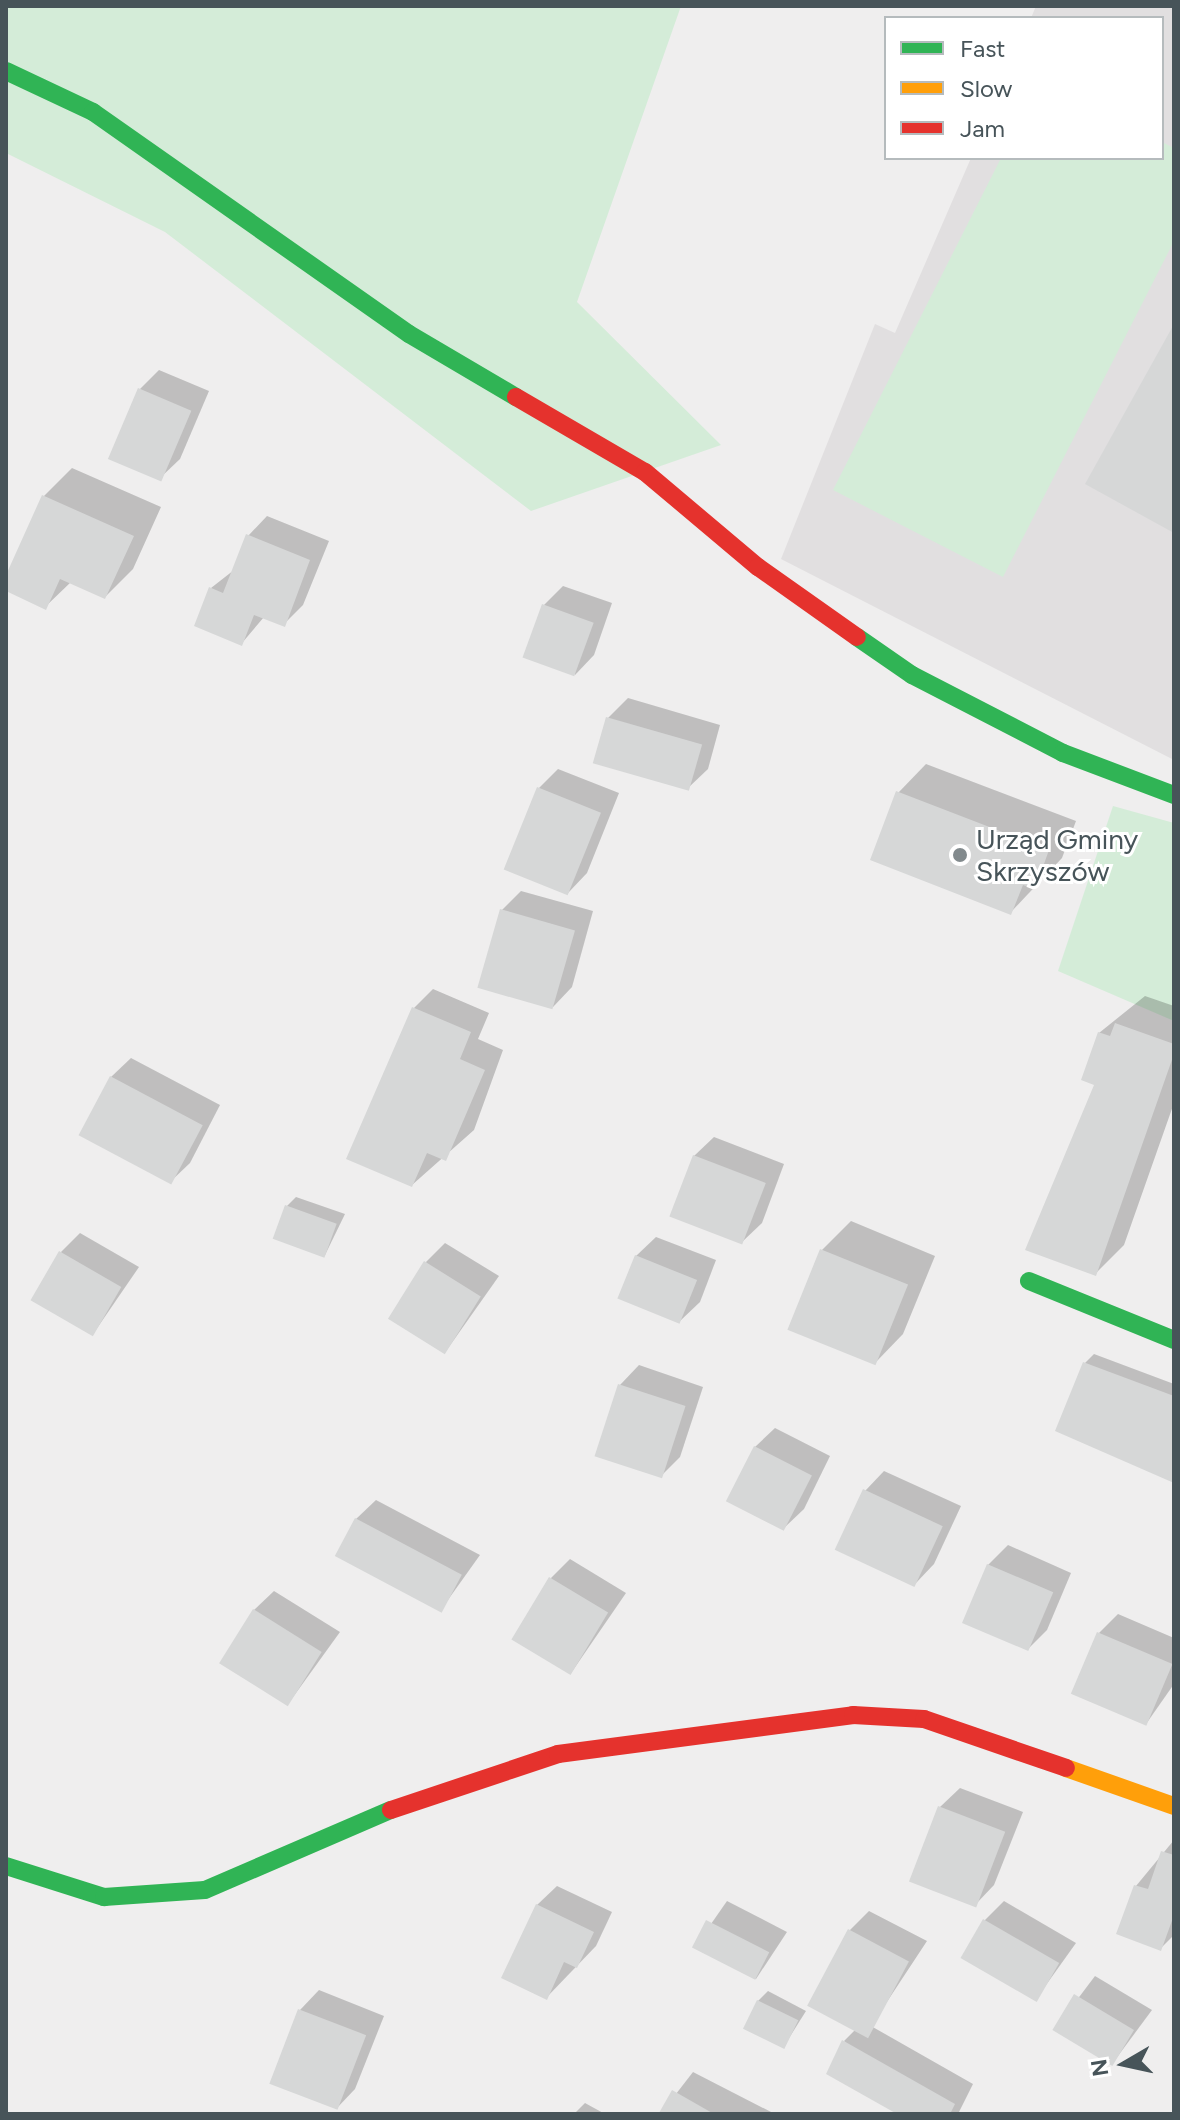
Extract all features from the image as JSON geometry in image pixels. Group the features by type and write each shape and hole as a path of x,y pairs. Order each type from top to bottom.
{"street":[{"path":"6,71 93,112 409,334 645,472 758,567 912,675 1063,753 1174,795"},
{"path":"1029,1281 1174,1340"},
{"path":"6,1866 104,1897 205,1890 434,1791 558,1754 853,1715 924,1719 1174,1806"}],"shaded area":[{"path":"1036,6 1174,6 1174,760 781,559 875,324 895,333 970,160 1164,160 1164,16 1032,16"}],"green space":[{"path":"6,6 681,6 577,302 721,445 531,511 165,232 6,153"},
{"path":"1164,143 1174,148 1174,241 1003,577 833,490 1000,160 1164,160"},
{"path":"1113,806 1174,823 1174,1021 1058,971"}],"building":[{"path":"1174,324 1174,533 1085,484"},
{"path":"138,388 191,411 161,482 108,459"},
{"path":"42,495 134,536 105,599 60,579 46,610 6,591 6,575"},
{"path":"246,534 310,560 285,627 254,615 242,646 194,626 209,587 223,593"},
{"path":"542,604 594,623 574,676 523,658"},
{"path":"606,717 702,745 689,791 593,763"},
{"path":"537,787 601,813 568,895 504,870"},
{"name":"Urząd Gminy Skrzyszów","path":"896,791 1049,850 1035,889 1023,885 1011,915 870,860"},
{"path":"500,909 575,930 552,1009 477,988"},
{"path":"412,1007 471,1032 460,1059 485,1070 446,1161 427,1153 412,1187 346,1159"},
{"path":"1115,1023 1174,1044 1174,1054 1096,1276 1025,1250 1094,1085 1081,1080 1098,1032 1110,1036"},
{"path":"110,1076 203,1125 171,1184 79,1135"},
{"path":"693,1155 766,1183 742,1245 669,1217"},
{"path":"285,1205 337,1224 324,1258 273,1239"},
{"path":"820,1249 908,1285 875,1365 787,1330"},
{"path":"59,1251 121,1287 93,1336 30,1300"},
{"path":"635,1255 697,1280 680,1324 617,1299"},
{"path":"424,1261 481,1297 445,1354 388,1319"},
{"path":"1083,1362 1174,1396 1174,1483 1055,1431"},
{"path":"618,1384 686,1406 662,1478 595,1456"},
{"path":"754,1446 812,1476 784,1531 726,1501"},
{"path":"863,1489 943,1526 914,1587 835,1550"},
{"path":"355,1518 462,1575 442,1613 335,1556"},
{"path":"987,1564 1053,1592 1028,1651 962,1623"},
{"path":"549,1577 608,1613 571,1675 511,1640"},
{"path":"253,1609 322,1652 288,1706 219,1663"},
{"path":"1097,1632 1172,1664 1146,1726 1071,1694"},
{"path":"938,1806 1005,1832 976,1907 909,1882"},
{"path":"1161,1851 1174,1855 1174,1915 1161,1951 1116,1934 1134,1885 1148,1889"},
{"path":"536,1904 594,1932 577,1968 564,1962 547,2000 501,1978"},
{"path":"983,1919 1059,1963 1037,2002 960,1958"},
{"path":"706,1920 769,1952 755,1980 692,1948"},
{"path":"848,1929 909,1961 868,2038 807,2006"},
{"path":"1074,1994 1134,2030 1112,2066 1052,2030"},
{"path":"757,2000 798,2020 784,2049 743,2029"},
{"path":"298,2009 366,2035 337,2110 269,2084"},
{"path":"842,2040 955,2104 950,2114 897,2114 826,2074"},
{"path":"672,2090 714,2114 659,2113"}],"traffic: fast":[{"path":"6,71 93,112 409,334 516,397"},
{"path":"857,637 912,675 1063,753 1174,795"},
{"path":"1029,1281 1174,1340"},
{"path":"6,1866 104,1897 205,1890 391,1810"}],"traffic: slow":[{"path":"1066,1768 1174,1806"}],"traffic: jam":[{"path":"516,397 645,472 758,567 857,637"},
{"path":"391,1810 558,1754 853,1715 924,1719 1066,1768"}],"place":[{"name":"Urząd Gminy Skrzyszów","path":"960,855"}]}
